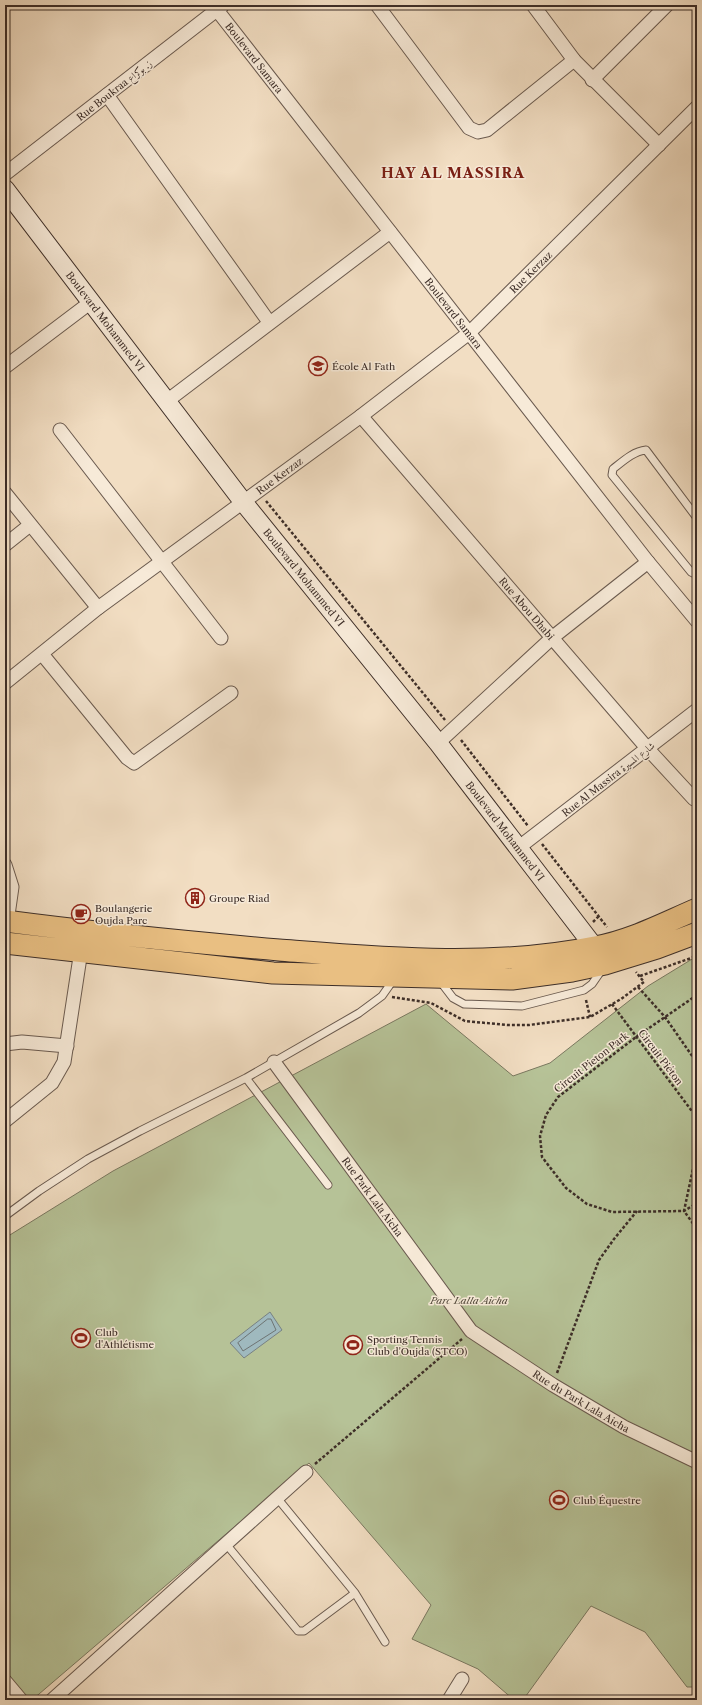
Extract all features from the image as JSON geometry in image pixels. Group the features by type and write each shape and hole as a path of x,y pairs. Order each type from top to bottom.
{"main road":[{"path":"5,943 82,941 275,949 373,966 396,976 512,979 572,971 697,909"},
{"path":"6,922 82,941 273,973 610,953 697,933"},
{"path":"273,973 275,949"}],"street":[{"path":"377,5 468,128 478,132 487,130 574,60"},
{"path":"533,5 574,60 592,80 659,144"},
{"path":"592,80 668,5"},
{"name":"Rue Boukraa ز. بوكراع","path":"5,174 217,7"},
{"name":"Boulevard Samara","path":"217,7 390,232 648,562 696,618"},
{"path":"107,95 269,322"},
{"name":"Rue Kerzaz","path":"5,683 98,608 244,503 469,333 697,107"},
{"name":"Boulevard Mohammed VI","path":"5,189 244,503 438,743 518,848 610,953"},
{"path":"166,401 390,232"},
{"path":"5,367 91,302"},
{"name":"Rue Abou Dhabi","path":"361,416 553,637 647,748 694,799"},
{"path":"60,430 221,638"},
{"path":"5,493 98,608"},
{"path":"5,545 30,525"},
{"path":"438,743 553,637 648,562"},
{"path":"42,654 127,758 134,763 231,693"},
{"name":"Rue Al Massira شارع المسيرة","path":"518,848 697,710"},
{"path":"5,865 12,887 6,922"},
{"path":"5,1121 52,1083 64,1062 82,941"},
{"path":"5,1044 22,1042 67,1046"},
{"name":"Rue Park Lala Aicha","path":"274,1062 471,1331"},
{"name":"Rue du Park Lala Aicha","path":"471,1331 553,1385 624,1427 697,1462"},
{"path":"52,1700 306,1472"},
{"path":"449,1700 462,1679"},
{"path":"5,1681 21,1700"}],"lane":[{"path":"697,518 646,450 640,450 633,454 613,469 612,475 691,572 697,575"},
{"path":"438,978 453,998 464,1004 522,1006 584,990 592,984 610,953"},
{"path":"5,1216 39,1191 88,1159 246,1078 359,1013 382,996 390,987 396,976"},
{"path":"246,1078 328,1185"},
{"path":"278,1498 354,1593 385,1642"},
{"path":"226,1544 298,1631 304,1631 354,1593"}],"path":[{"path":"258,492 453,730 535,835 610,953 640,976 644,982 590,1017 529,1025 486,1024 465,1021 431,1004 382,996"},
{"path":"640,976 697,956"},
{"path":"638,987 665,1017 697,1063"},
{"path":"584,990 590,1017"},
{"name":"Circuit Pieton Park","path":"684,1211 612,1212 599,1209 575,1197 566,1188 542,1157 540,1136 546,1115 558,1097 636,1037 697,995"},
{"name":"Circuit Piéton","path":"612,1004 697,1118"},
{"path":"697,1150 684,1211 697,1229"},
{"path":"684,1211 697,1203"},
{"path":"553,1385 599,1260 614,1238 637,1211"},
{"path":"306,1472 471,1331"}],"green space":[{"name":"Parc Lalla Aicha","path":"697,956 697,1687 687,1687 645,1632 591,1606 523,1700 514,1700 478,1669 412,1639 431,1605 309,1463 32,1700 26,1700 5,1674 5,1238 113,1171 426,1004 513,1076 550,1063 648,986"}],"water":[{"path":"270,1312 282,1330 244,1358 230,1343"}],"place":[{"name":"École Al Fath","path":"318,366"},
{"name":"Groupe Riad","path":"195,898"},
{"name":"Boulangerie Oujda Parc","path":"81,914"},
{"name":"Club d'Athlétisme","path":"81,1338"},
{"name":"Sporting Tennis Club d'Oujda (STCO)","path":"353,1345"},
{"name":"Club Équestre","path":"559,1500"}],"district":[{"name":"HAY AL MASSIRA","path":"453,173"}]}
